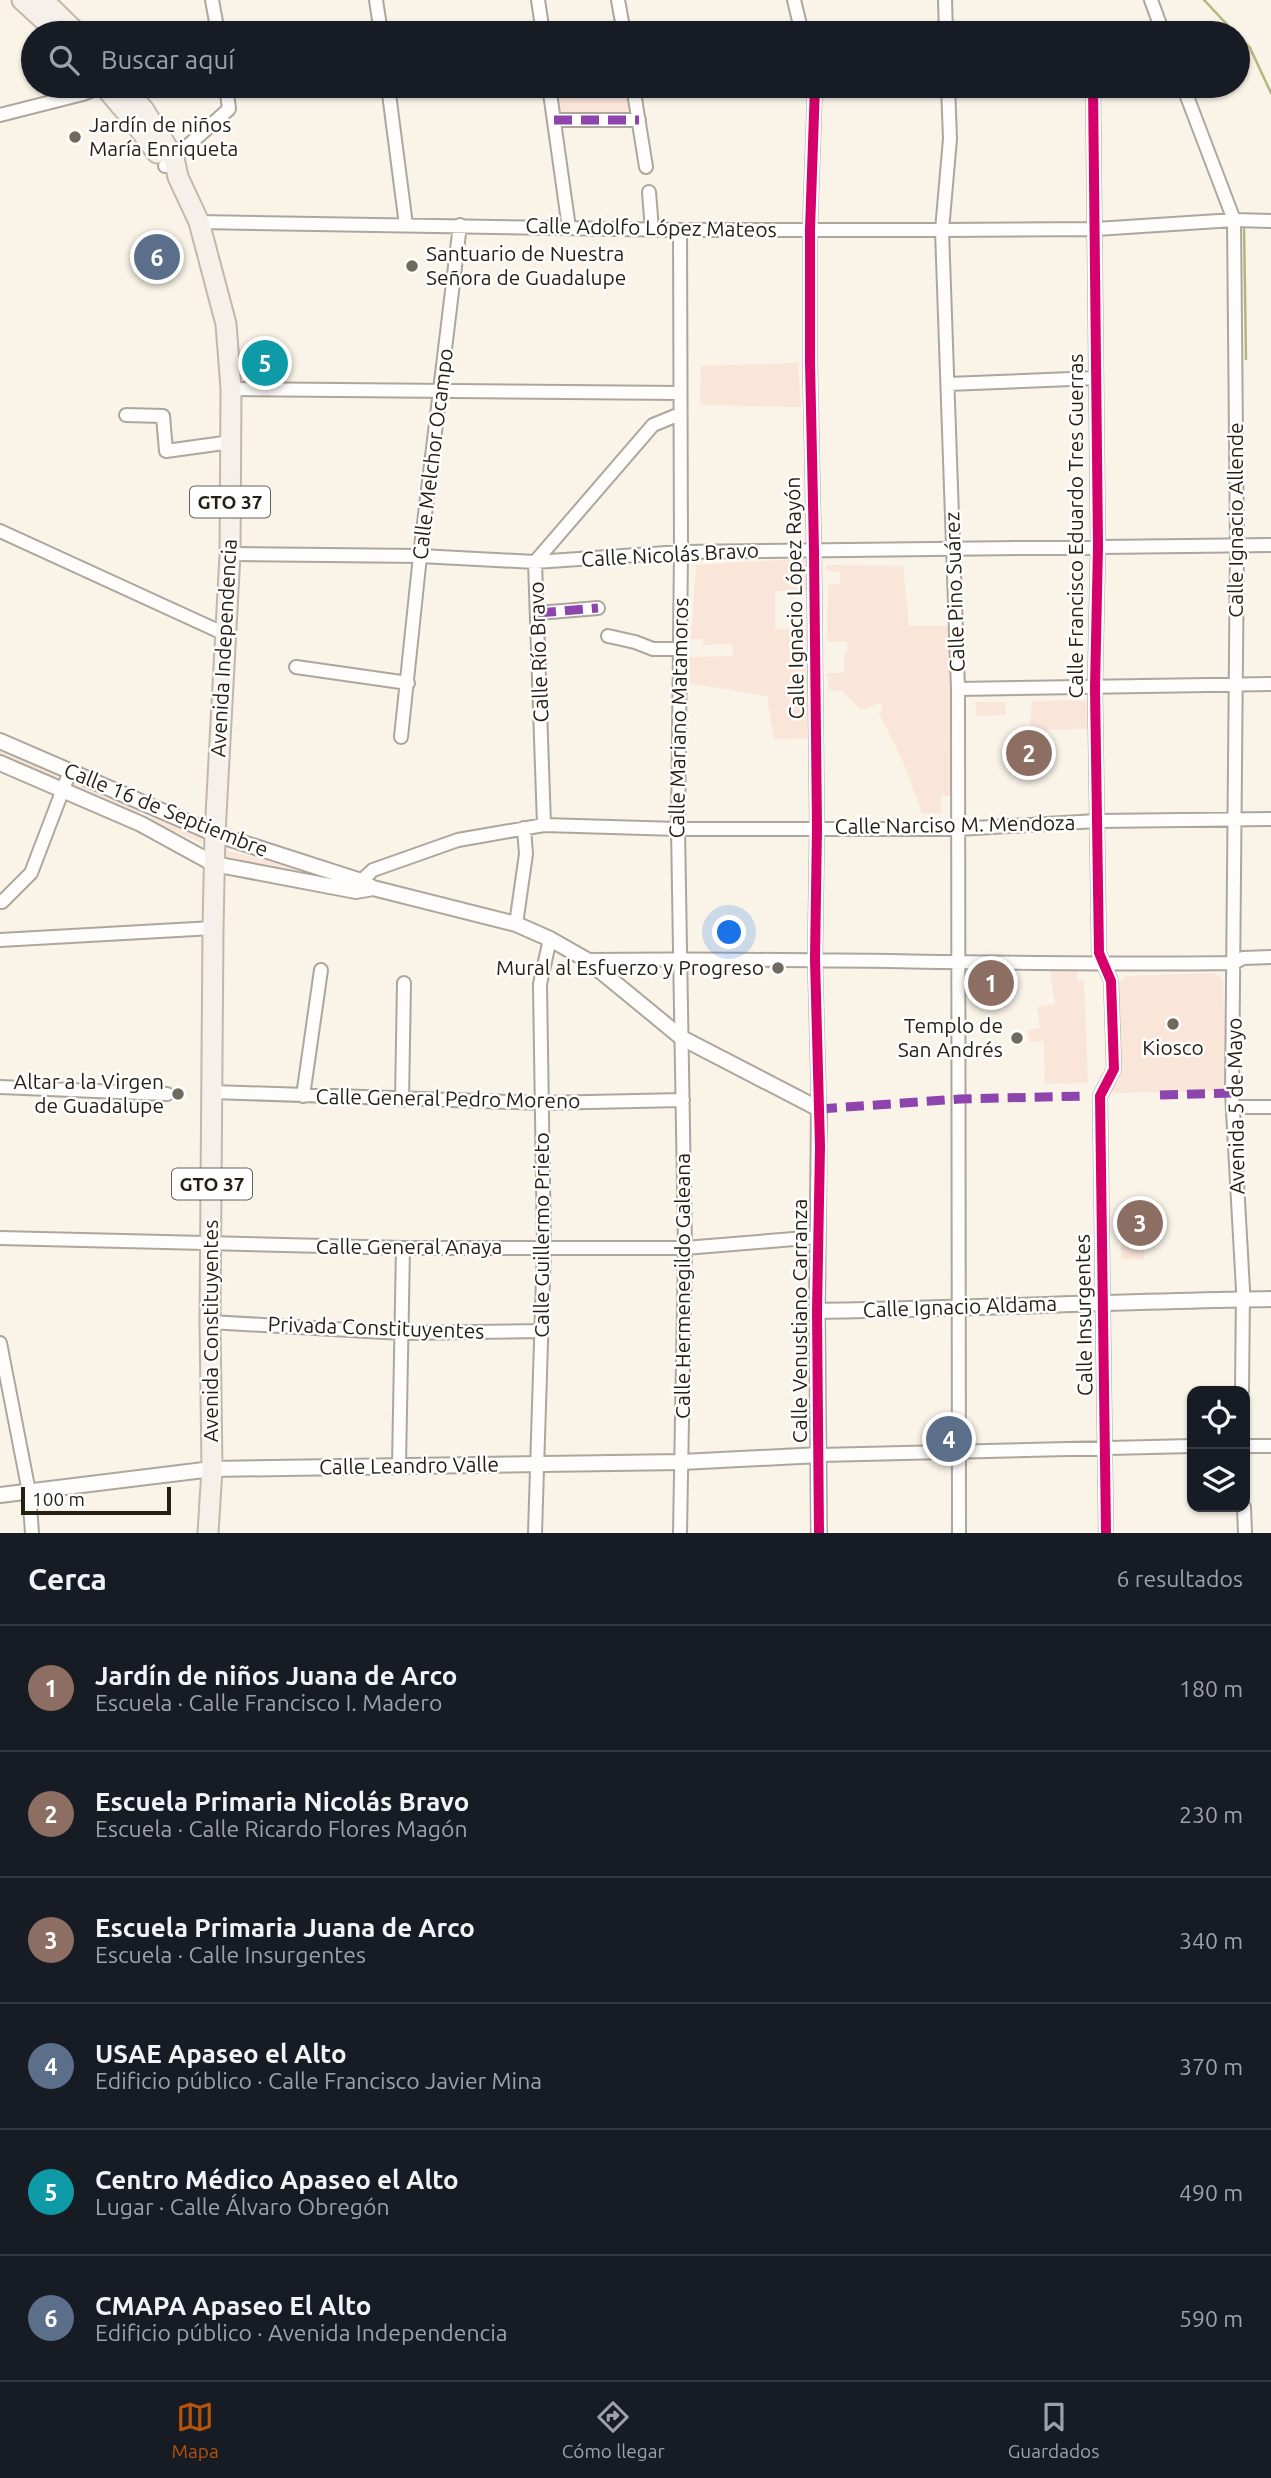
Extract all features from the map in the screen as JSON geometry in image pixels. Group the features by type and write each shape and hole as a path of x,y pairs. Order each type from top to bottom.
{"main road":[{"path":"22,0 45,21"},
{"path":"43,0 64,21"},
{"name":"Avenida Independencia","path":"114,98 172,167"},
{"name":"Avenida Independencia","path":"134,98 144,110 200,222 226,324 231,442 230,554 215,834"},
{"name":"Avenida Constituyentes","path":"208,1533 212,1469 210,1322 215,834"}],"street":[{"path":"212,0 216,21"},
{"path":"376,0 379,21"},
{"path":"538,0 541,21"},
{"path":"618,0 622,21"},
{"path":"794,0 799,21"},
{"path":"945,0 946,21"},
{"path":"1151,0 1159,21"},
{"path":"0,115 67,98"},
{"path":"172,167 229,109 228,98"},
{"path":"390,98 406,225"},
{"path":"551,98 569,228"},
{"path":"635,98 646,167"},
{"name":"Calle Ignacio López Rayón","path":"815,98 810,229 810,362 819,1109"},
{"name":"Calle Pino Suárez","path":"948,98 950,139 942,230 958,689 959,1533"},
{"name":"Calle Francisco Eduardo Tres Guerras","path":"1093,98 1098,547 1095,688 1099,953 1111,981 1114,1069 1100,1096"},
{"path":"1188,98 1234,220"},
{"path":"554,120 639,120"},
{"path":"649,192 652,230"},
{"name":"Calle Adolfo López Mateos","path":"200,222 652,230 942,230 1096,229 1234,220 1271,221"},
{"name":"Calle Ignacio Allende","path":"1234,220 1237,546 1235,820"},
{"name":"Calle Melchor Ocampo","path":"401,737 460,225"},
{"name":"Calle Mariano Matamoros","path":"680,230 678,829 682,1038"},
{"path":"948,384 1096,377"},
{"path":"230,389 680,393"},
{"name":"Calle Río Bravo","path":"544,825 535,562 653,425 680,414"},
{"path":"126,415 163,416 166,451 231,442"},
{"path":"0,531 225,634"},
{"name":"Calle Nicolás Bravo","path":"230,554 420,555 535,562 681,551 1271,545"},
{"path":"538,613 598,608"},
{"path":"608,636 653,649 680,649"},
{"path":"296,667 408,683"},
{"path":"958,689 1271,684"},
{"name":"Calle 16 de Septiembre","path":"0,741 215,834 363,887"},
{"name":"Calle 16 de Septiembre","path":"0,763 141,824 214,864 363,887 516,924 587,960 682,1038 819,1109"},
{"path":"2,902 31,873 70,771"},
{"path":"141,824 149,805"},
{"name":"Calle Narciso M. Mendoza","path":"363,887 373,870 458,840 544,825 678,829 958,829 1097,821 1271,819"},
{"name":"Avenida 5 de Mayo","path":"1235,820 1234,1107 1243,1299 1242,1386"},
{"path":"516,924 526,854 524,828"},
{"path":"0,940 213,928"},
{"name":"Calle Guillermo Prieto","path":"536,1533 544,1247 540,984 550,939"},
{"path":"587,960 816,958 1104,964 1234,963 1243,958 1271,957"},
{"path":"303,1096 321,970"},
{"path":"402,1100 404,983"},
{"name":"Calle Hermenegildo Galeana","path":"680,1533 685,1248 682,1038"},
{"path":"0,1087 167,1094"},
{"name":"Calle General Pedro Moreno","path":"213,1092 542,1103 683,1100"},
{"name":"Calle Insurgentes","path":"1100,1096 1106,1533"},
{"path":"1234,1107 1271,1107"},
{"name":"Calle Venustiano Carranza","path":"819,1109 819,1533"},
{"name":"Calle General Anaya","path":"0,1238 403,1248 685,1248 818,1237"},
{"path":"399,1465 403,1248"},
{"name":"Calle Ignacio Aldama","path":"817,1311 1271,1299"},
{"name":"Privada Constituyentes","path":"210,1322 402,1333 542,1331"},
{"path":"0,1343 5,1396 29,1492 32,1533"},
{"path":"820,1455 1187,1446"},
{"path":"1250,1446 1271,1446"},
{"name":"Calle Leandro Valle","path":"0,1494 212,1469 681,1462 820,1455"},
{"path":"1244,1512 1245,1533"}],"shaded area":[{"path":"554,98 630,98 634,118 558,118"},
{"path":"798,363 801,407 700,405 701,366"},
{"path":"809,558 807,590 775,591 775,629 808,630 811,738 774,739 767,696 690,683 689,657 733,656 732,644 703,645 703,639 691,639 696,565"},
{"path":"826,565 903,566 909,626 949,626 952,796 941,796 941,813 922,813 904,764 879,713 883,710 880,703 861,710 842,691 829,690 827,673 844,673 844,653 848,652 847,642 827,642 828,585 840,584 841,573 826,570"},
{"path":"1086,700 1089,729 1030,730 1032,701"},
{"path":"975,702 1005,702 1006,715 977,716"},
{"path":"0,747 60,774 56,780 0,757"},
{"path":"75,780 141,809 138,817 71,788"},
{"path":"152,813 209,837 206,845 149,821"},
{"path":"221,849 338,878 343,882 219,859"},
{"path":"1078,964 1077,980 1084,980 1088,1083 1045,1084 1044,1041 1030,1042 1028,1030 1040,1028 1037,1007 1055,1004 1049,965"},
{"path":"1215,973 1223,980 1226,1091 1109,1093 1120,1078 1118,983 1126,976"},
{"path":"1121,1233 1144,1233 1144,1260 1121,1259"}],"waterway":[{"path":"1204,0 1224,21"},
{"path":"1250,48 1271,93"},
{"path":"1244,224 1246,359"}],"marked path":[{"path":"554,120 639,120"},
{"path":"538,613 598,608"},
{"path":"1160,1095 1232,1093"},
{"path":"819,1109 960,1099 1085,1096"}],"cycle path":[{"path":"815,98 810,229 810,362 817,828 815,959 820,1146 817,1311 819,1533"},
{"path":"1093,98 1098,546 1095,688 1099,953 1111,981 1114,1069 1100,1096 1106,1533"}],"place":[{"name":"Jardín de niños María Enriqueta","path":"75,137"},
{"name":"CMAPA Apaseo El Alto","path":"157,257"},
{"name":"Santuario de Nuestra Señora de Guadalupe","path":"412,266"},
{"name":"Centro Médico Apaseo el Alto","path":"265,363"},
{"name":"Escuela Primaria Nicolás Bravo","path":"1029,753"},
{"name":"Mural al Esfuerzo y Progreso","path":"778,968"},
{"name":"Jardín de niños Juana de Arco","path":"991,983"},
{"name":"Kiosco","path":"1173,1024"},
{"name":"Templo de San Andrés","path":"1017,1038"},
{"name":"Altar a la Virgen de Guadalupe","path":"178,1094"},
{"name":"Escuela Primaria Juana de Arco","path":"1140,1223"},
{"name":"USAE Apaseo el Alto","path":"949,1439"}]}
